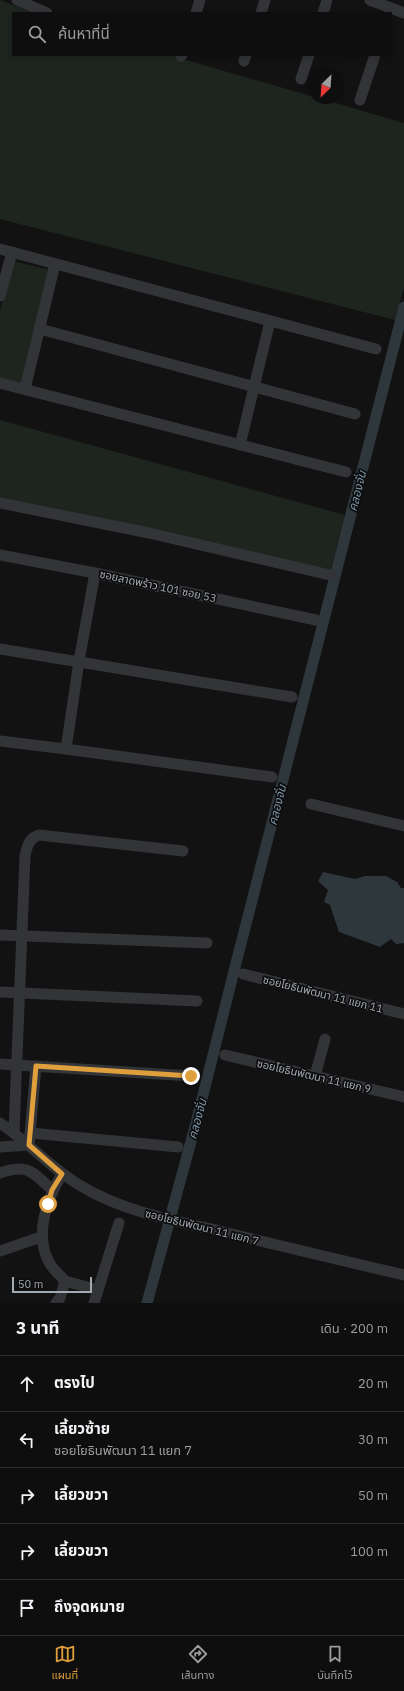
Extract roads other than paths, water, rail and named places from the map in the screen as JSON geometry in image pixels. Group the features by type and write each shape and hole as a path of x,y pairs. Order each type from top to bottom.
{"street":[{"path":"17,0 45,12"},
{"path":"196,12 200,0"},
{"path":"261,12 265,0"},
{"path":"323,12 327,0"},
{"path":"370,0 404,13"},
{"path":"301,79 309,56"},
{"path":"360,100 375,56"},
{"path":"0,249 376,349"},
{"path":"0,296 12,252"},
{"path":"25,389 55,264"},
{"path":"240,445 270,321"},
{"path":"40,329 355,414"},
{"path":"0,383 346,472"},
{"path":"0,503 148,533 330,575"},
{"name":"ซอยลาดพร้าว 101 ซอย 53","path":"0,555 96,573 316,620"},
{"path":"66,749 79,661 96,573"},
{"path":"0,649 292,697"},
{"path":"0,742 66,749 272,777"},
{"path":"311,804 404,826"},
{"path":"14,1132 21,993 25,856 30,840 34,836 39,835 183,850"},
{"path":"0,935 207,943"},
{"name":"ซอยโยธินพัฒนา 11 แยก 11","path":"243,974 404,1014"},
{"path":"0,992 197,1001"},
{"path":"315,1076 325,1039"},
{"name":"ซอยโยธินพัฒนา 11 แยก 9","path":"224,1055 404,1097"},
{"path":"0,1064 191,1076"},
{"path":"0,1147 29,1145 36,1066"},
{"name":"ซอยโยธินพัฒนา 11 แยก 7","path":"0,1123 14,1132 62,1174 106,1200 158,1218 182,1222 404,1275"},
{"path":"31,1133 178,1147"},
{"path":"0,1173 12,1168 28,1170 36,1175 52,1190"},
{"path":"62,1174 52,1190 46,1212 42,1237 49,1262 65,1281 98,1290"},
{"path":"94,1303 119,1224"},
{"path":"0,1251 42,1237"},
{"path":"56,1303 60,1298 65,1281"}],"waterway":[{"name":"คลองจั่น","path":"147,1303 196,1123 404,307"}]}
